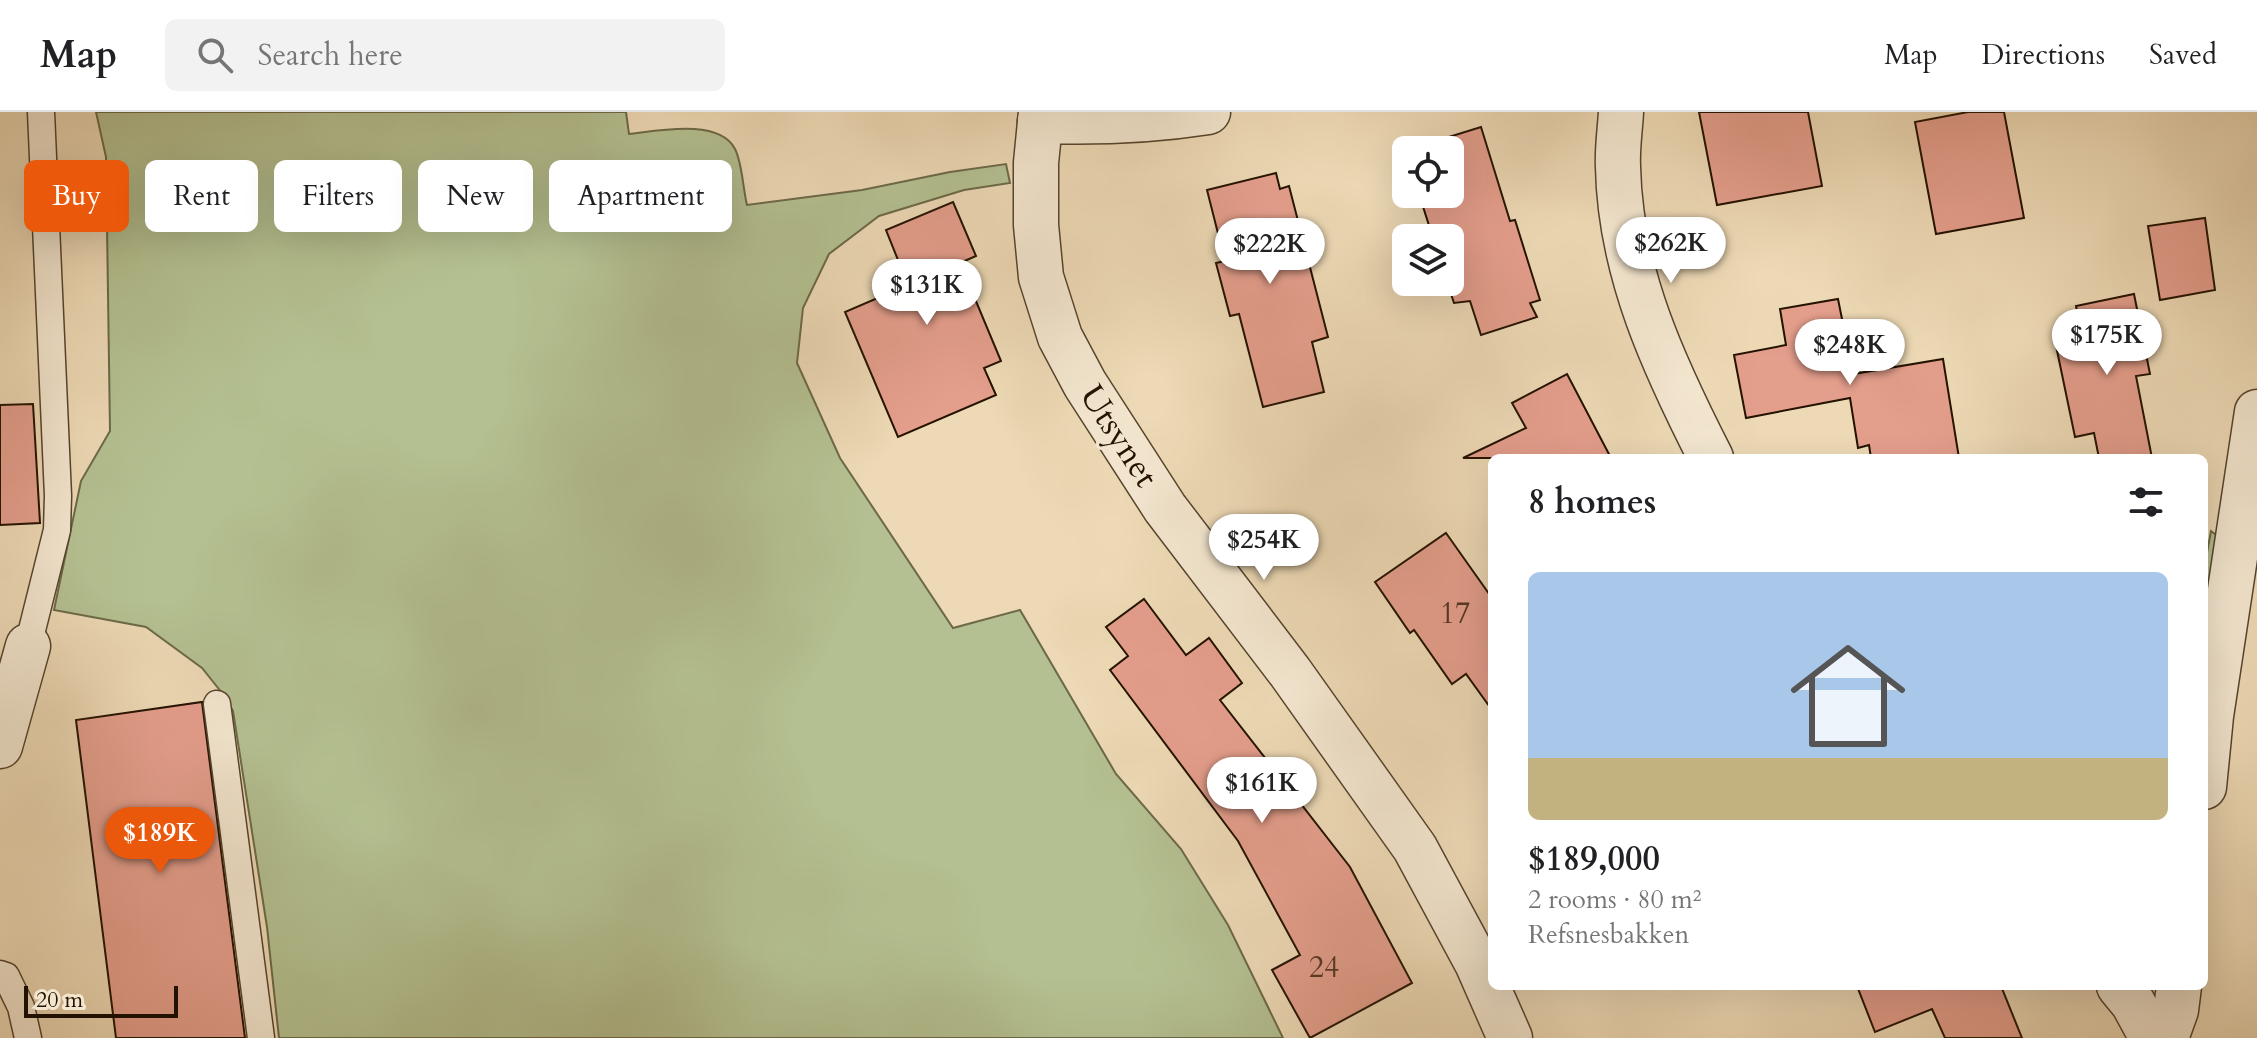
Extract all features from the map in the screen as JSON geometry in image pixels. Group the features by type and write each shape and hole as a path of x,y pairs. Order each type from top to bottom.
{"street":[{"name":"Utsynet","path":"1208,112 1150,121 1094,123 1040,116 1036,225 1041,277 1060,337 1085,384 1165,508 1290,672 1415,848 1488,988"},
{"path":"1621,112 1617,165 1621,207 1637,289 1677,391 1709,454"},
{"path":"2208,746 2257,412"},
{"path":"0,746 28,646"},
{"name":"Utsynet","path":"1489,990 1510,1038"},
{"path":"2122,990 2152,1038"},
{"path":"2166,1038 2176,1010 2178,990"}],"lane":[{"path":"28,646 57,530 58,496 41,112"},
{"path":"217,704 261,1038"},
{"path":"0,974 6,976 21,1007 28,1038"}],"green space":[{"path":"96,112 626,112 629,134 686,129 716,133 727,139 737,154 747,205 862,190 1006,164 1010,183 964,190 879,216 829,254 803,308 797,363 840,458 953,628 1020,610 1116,774 1181,849 1228,925 1283,1038 279,1038 267,927 233,711 202,668 146,627 54,610 81,481 110,431 107,232 129,232 129,160 106,160"},
{"path":"2211,531 2220,538 2208,613 2208,547"}],"building":[{"path":"1699,112 1808,112 1822,186 1717,205"},
{"path":"1968,112 2004,112 2024,218 1936,234 1915,122"},
{"path":"1481,127 1510,221 1515,220 1540,300 1530,303 1537,317 1481,335 1470,301 1454,303 1452,296 1464,296 1464,224 1429,224 1423,208 1464,208 1464,136 1452,136"},
{"path":"1276,173 1280,189 1289,186 1328,337 1312,342 1324,392 1263,407 1239,314 1230,316 1216,263 1225,261 1207,190"},
{"path":"953,202 976,256 960,263 1001,361 984,368 996,395 898,437 845,312 908,285 886,230"},
{"path":"2205,218 2215,290 2160,300 2148,226"},
{"path":"2134,294 2150,374 2136,376 2151,454 2098,454 2094,433 2075,437 2054,336 2081,331 2076,306"},
{"path":"1838,299 1853,374 1943,359 1958,454 1870,454 1869,445 1858,448 1850,398 1746,418 1734,355 1786,345 1780,309"},
{"path":"1567,374 1609,454 1488,454 1488,458 1463,458 1526,428 1512,403"},
{"path":"33,404 40,523 0,525 0,405"},
{"path":"1446,533 1488,592 1488,704 1466,674 1452,684 1414,630 1410,633 1375,582"},
{"path":"1144,599 1186,655 1209,638 1242,683 1220,700 1350,867 1412,983 1310,1038 1272,970 1300,955 1238,841 1110,670 1128,656 1106,627"},
{"path":"202,702 245,1038 116,1038 76,720"},
{"path":"1859,990 2003,990 2022,1038 1945,1038 1932,1009 1875,1032"}]}
